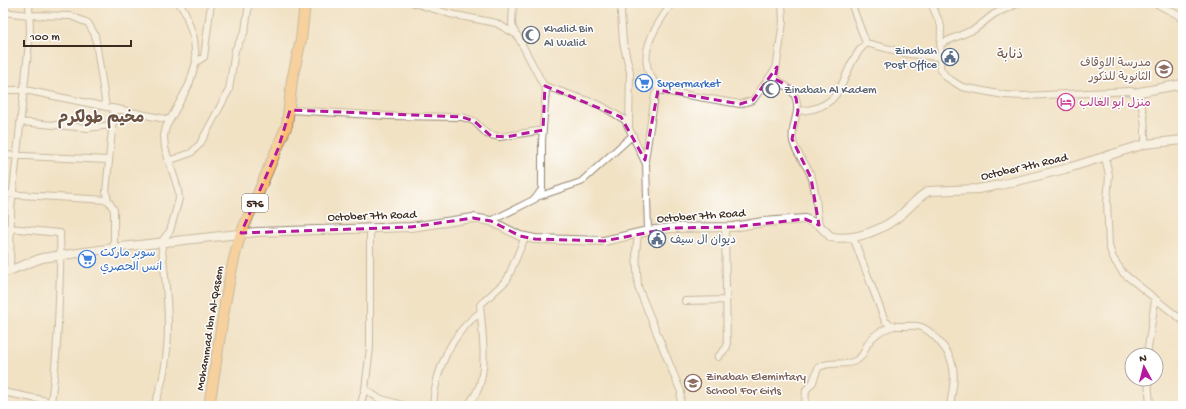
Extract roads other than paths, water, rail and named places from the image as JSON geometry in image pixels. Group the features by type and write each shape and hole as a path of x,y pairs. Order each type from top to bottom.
{"main road":[{"name":"Mohammad Ibn Al-Qasem","path":"209,406 222,316 241,233 287,125 290,110 292,80 301,40 305,3"}],"street":[{"path":"6,272 30,33 29,3"},
{"path":"154,406 161,389 166,358 168,321 161,242 170,231 179,199 178,189 168,160 164,136 170,120 190,85 196,62 194,39 185,12 179,3"},
{"path":"196,62 204,57 212,3"},
{"path":"168,160 191,153 200,144 229,90 235,50 245,31 249,3"},
{"path":"414,3 450,14 496,23 516,35"},
{"path":"513,3 512,25 516,35 545,86 542,186 537,197"},
{"path":"491,221 537,197 581,182 631,132 630,72 623,42 621,13 622,3"},
{"path":"658,90 647,64 649,45 655,29 672,3"},
{"path":"782,3 783,22 776,77 788,86 794,93 798,111 793,128 792,139 797,153 812,178 819,225"},
{"path":"851,3 866,43"},
{"path":"931,3 941,26 939,57 940,68 953,83 962,88 985,93 1024,96 1122,91 1134,93 1183,84"},
{"path":"940,44 975,29 994,14 1019,3"},
{"path":"1155,3 1178,16 1183,21"},
{"path":"3,12 29,15 71,16 88,23 95,35 106,107"},
{"path":"798,111 813,110 831,100 838,94 856,52 866,43"},
{"path":"866,43 909,54 939,57"},
{"path":"658,90 740,104 753,100 777,67"},
{"path":"545,86 600,106 617,114 625,120 645,160"},
{"path":"3,90 24,90 170,120"},
{"path":"648,231 645,160 654,95 658,90"},
{"path":"1134,93 1140,101 1145,130 1145,144"},
{"path":"114,109 111,126 106,192 108,200 114,210 114,248"},
{"path":"290,110 389,116 462,117 474,121 487,134 500,137 543,130"},
{"path":"20,122 88,128 111,126"},
{"name":"October 7th Road","path":"6,272 42,258 161,242 241,233 303,229 370,229 411,227 473,218 491,221 525,237 535,239 604,241 648,231 671,228 725,227 805,219 819,225 832,237 854,237 891,223 923,194 930,191 978,189 1000,185 1105,157 1145,144 1183,140"},
{"path":"3,155 108,160"},
{"path":"1105,157 1109,175 1107,202 1109,246 1113,258 1123,273 1183,321"},
{"path":"3,194 108,200"},
{"path":"718,357 727,348 725,227"},
{"path":"10,228 59,233 61,255 56,367 51,402"},
{"path":"360,406 365,389 370,348 370,229"},
{"path":"638,233 636,252 638,287 681,392 680,406"},
{"path":"468,406 479,389 481,380 483,343 480,305 508,280 525,237"},
{"path":"854,237 885,321 894,326"},
{"path":"684,301 726,300"},
{"path":"1148,347 1155,300"},
{"path":"433,406 438,375 447,354 463,328 481,312"},
{"path":"805,406 806,390 813,382 819,367 857,361 863,355 874,336 884,329 894,326 917,326 926,328 952,361 953,367 950,406"},
{"path":"1149,387 1150,406"},
{"path":"365,389 378,398 406,406"},
{"path":"3,392 63,406"}],"place":[{"name":"Khalid Bin Al Walid","path":"531,35"},
{"name":"Zinabah Post Office","path":"950,57"},
{"name":"مدرسة الاوقاف الثانوية للذكور","path":"1164,69"},
{"name":"Supermarket","path":"644,83"},
{"name":"Zinabah Al Kadem","path":"771,89"},
{"name":"منزل ابو الغالب","path":"1066,102"},
{"name":"ديوان ال سيف","path":"657,239"},
{"name":"سوبر ماركت انس الحصري","path":"87,259"},
{"name":"Zinabah Elemintary School For Girls","path":"693,383"}],"district":[{"name":"ذنابة","path":"1010,53"},
{"name":"مخيم طولكرم","path":"101,116"}]}
